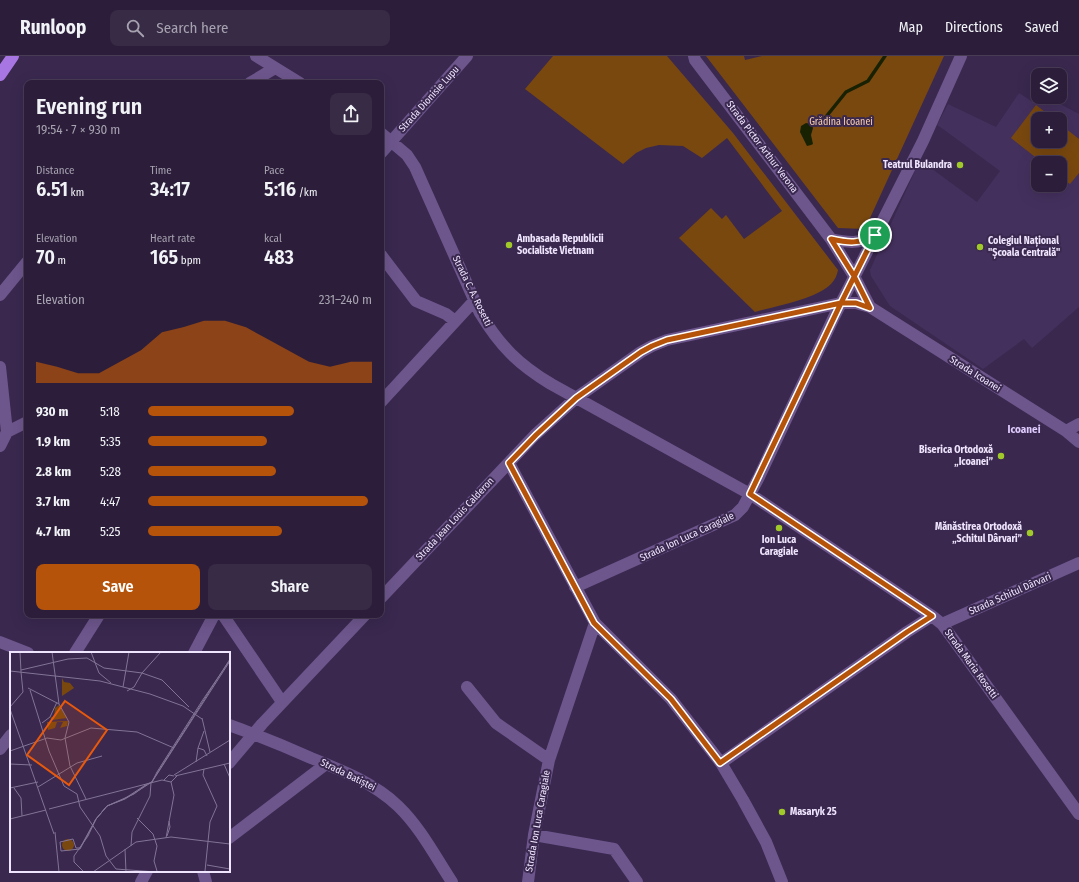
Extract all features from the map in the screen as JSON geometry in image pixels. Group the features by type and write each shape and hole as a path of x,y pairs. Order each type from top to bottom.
{"main road":[{"path":"0,75 13,56"}],"street":[{"path":"256,56 295,80"},
{"name":"Strada Dionisie Lupu","path":"384,149 467,56"},
{"name":"Strada Pictor Arthur Verona","path":"694,56 695,60 831,239 854,276"},
{"path":"841,303 923,141 961,56"},
{"path":"255,80 275,68"},
{"name":"Strada C. A. Rosetti","path":"384,135 407,155 415,167 474,302 491,330 514,358 534,374 750,494"},
{"path":"831,239 859,242 875,235"},
{"path":"384,259 416,301 422,305 446,314 455,321"},
{"path":"0,295 24,266"},
{"path":"854,276 870,308"},
{"path":"384,399 474,302"},
{"name":"Strada Icoanei","path":"841,303 856,303 870,308 1066,431 1079,442"},
{"name":"Strada Jean Louis Calderon","path":"384,595 536,435 576,398 641,352 667,340 841,303"},
{"name":"Strada Ion Luca Caragiale","path":"575,587 735,515 743,508 841,303"},
{"path":"0,367 7,432 0,446"},
{"path":"7,432 24,424"},
{"path":"1066,431 1079,424"},
{"path":"509,463 594,623 671,699 720,763 743,800 766,842 782,882"},
{"name":"Strada Maria Rosetti","path":"750,494 942,624 1079,814"},
{"name":"Strada Schitul Dârvari","path":"942,624 1079,563"},
{"path":"720,763 932,616"},
{"path":"76,652 96,618"},
{"path":"195,652 212,618"},
{"path":"225,618 282,702"},
{"path":"230,762 282,702 362,618"},
{"name":"Strada Ion Luca Caragiale","path":"528,882 534,835 549,760 594,623"},
{"path":"0,642 25,652"},
{"path":"467,687 496,723 549,760"},
{"name":"Strada Batiștei","path":"230,725 326,764 374,787 397,805 415,825 452,882"},
{"path":"0,750 10,736"},
{"path":"230,837 326,764"},
{"path":"534,835 614,849 637,882"},
{"path":"141,882 146,872"},
{"path":"204,872 206,882"}],"shaded area":[{"name":"Colegiul Național \"Școala Centrală\"","path":"1019,93 1031,101 1031,104 1060,104 1079,114 1079,307 1032,348 1024,339 983,369 890,306 871,276 870,270 920,160 977,202 1000,171 937,125 948,104 996,127"},
{"path":"806,123 811,124 813,128 811,135 813,144 807,146 800,132 801,126"}],"green space":[{"path":"553,56 667,56 733,133 838,270 836,277 824,289 816,294 755,312 679,238 711,208 722,219 726,215 744,239 782,211 727,138 702,158 683,146 659,145 646,148 636,153 623,164 525,89"},
{"name":"Grădina Icoanei","path":"706,56 744,56 745,60 762,56 944,56 865,229 838,228"},
{"path":"1036,105 1045,112 1031,112 1031,148 1067,148 1067,130 1079,139 1079,173 1070,184 1067,182 1067,156 1034,156 1011,138"}],"waterway":[{"path":"811,124 821,123 846,92 868,81 885,56"}],"place":[{"name":"Teatrul Bulandra","path":"960,165"},
{"name":"Ambasada Republicii Socialiste Vietnam","path":"509,245"},
{"name":"Colegiul Național \"Școala Centrală\"","path":"980,247"},
{"name":"Biserica Ortodoxă „Icoanei”","path":"1001,456"},
{"name":"Ion Luca Caragiale","path":"779,528"},
{"name":"Mănăstirea Ortodoxă „Schitul Dârvari”","path":"1030,533"},
{"name":"Masaryk 25","path":"782,812"}],"district":[{"name":"Icoanei","path":"1024,429"}],"route":[{"path":"875,235 854,276 841,303 667,340 652,346 641,352 576,398 536,435 509,463 594,623 671,699 720,763 932,616 750,494 841,303 856,303 870,308 854,276 831,239 859,242 875,235"}]}
